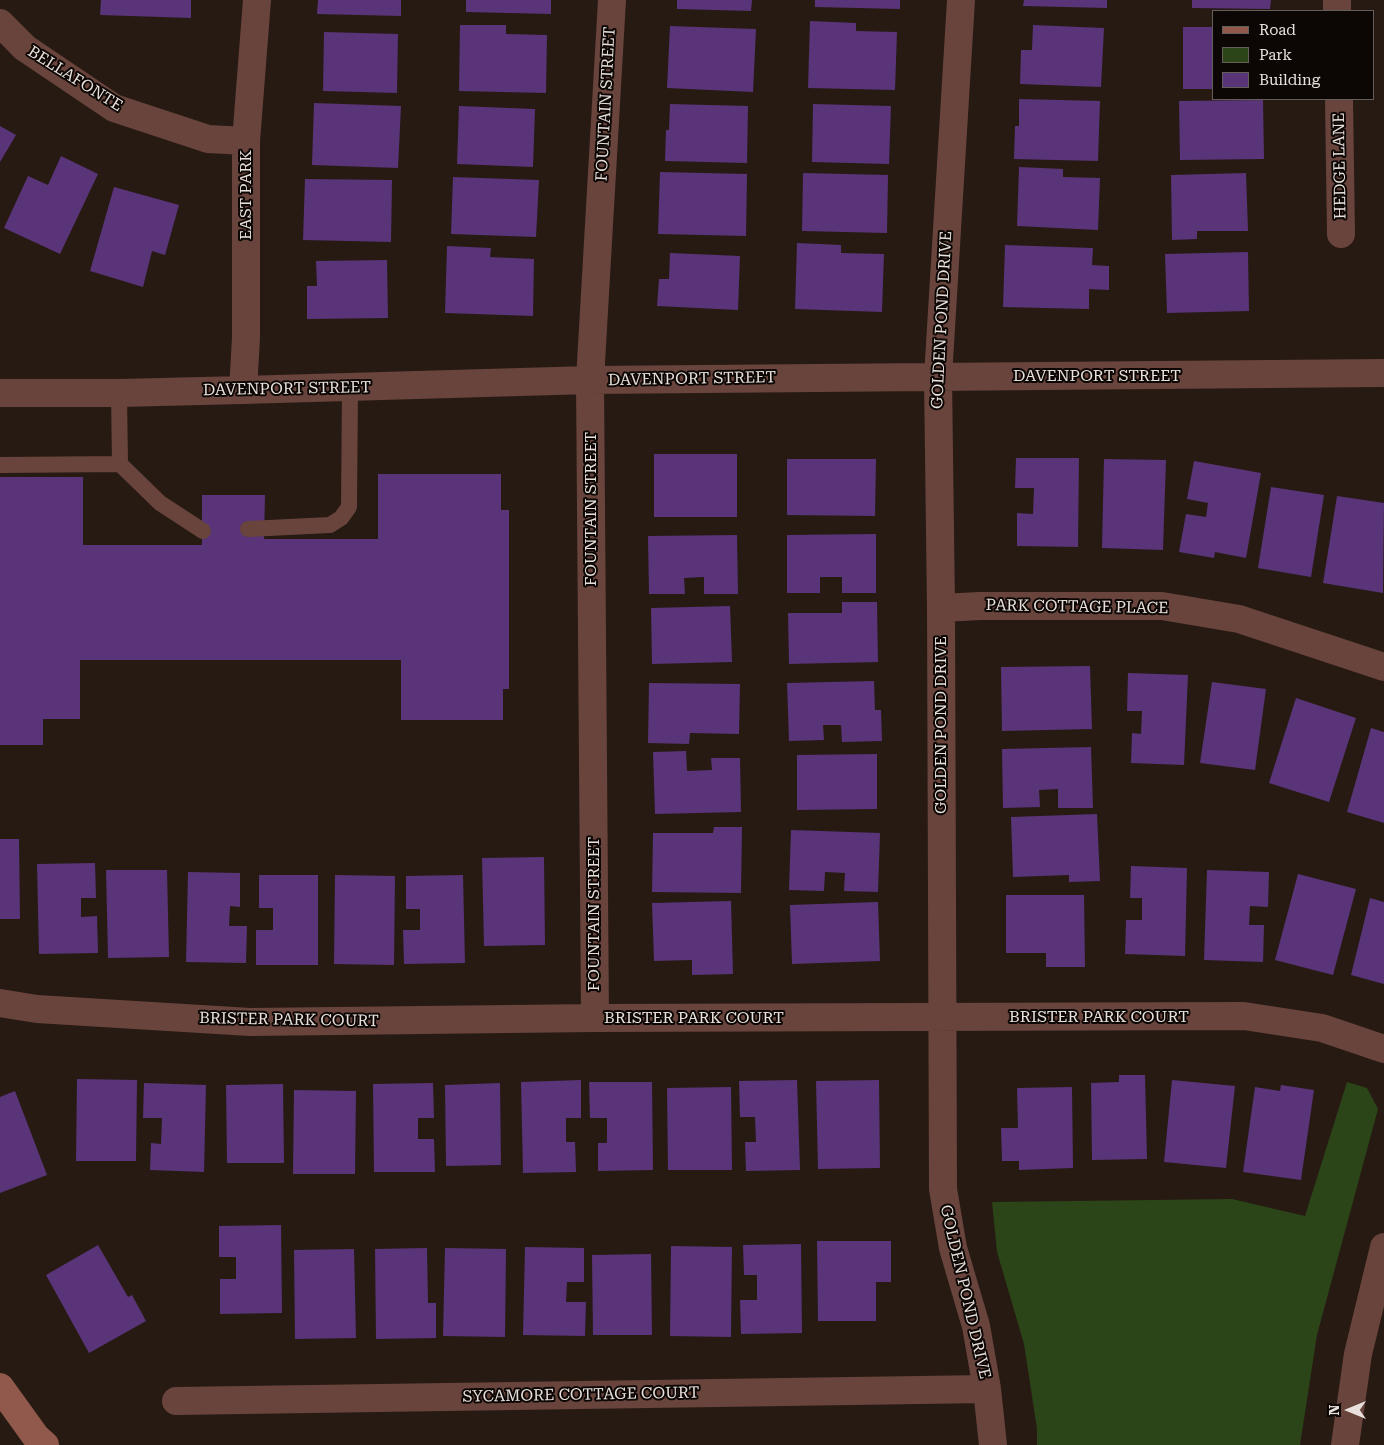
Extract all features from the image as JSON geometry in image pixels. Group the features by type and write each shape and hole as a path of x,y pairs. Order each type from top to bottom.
{"street":[{"name":"EAST PARK","path":"243,390 246,328 246,141 257,0"},
{"name":"FOUNTAIN STREET","path":"594,1018 590,380 612,0"},
{"name":"GOLDEN POND DRIVE","path":"961,0 938,377 941,608 943,1189 953,1248 976,1326 993,1445"},
{"name":"BELLAFONTE","path":"0,22 25,48 114,108 208,139 246,141"},
{"name":"HEDGE LANE","path":"1338,100 1341,234"},
{"name":"DAVENPORT STREET","path":"0,393 119,393 350,388 590,380 1384,373"},
{"name":"PARK COTTAGE PLACE","path":"941,608 980,606 1162,606 1239,619 1384,667"},
{"name":"BRISTER PARK COURT","path":"0,1003 37,1009 250,1022 594,1018 1244,1016 1322,1028 1384,1049"},
{"path":"1345,1445 1358,1354 1384,1247"},
{"path":"0,1387 39,1442"},
{"name":"SYCAMORE COTTAGE COURT","path":"176,1401 986,1389"}],"lane":[{"path":"248,529 330,525 341,518 349,507 350,388"},
{"path":"119,393 120,464 160,504 202,531"},
{"path":"0,465 120,464"}],"green space":[{"path":"1347,1082 1367,1088 1378,1109 1317,1335 1300,1445 1037,1445 1037,1429 1024,1344 997,1252 992,1202 1232,1199 1305,1216"}],"building":[{"path":"101,0 191,0 191,18 100,15"},
{"path":"318,0 401,0 401,16 317,14"},
{"path":"466,0 551,0 551,14 466,12"},
{"path":"677,0 752,0 751,11 677,9"},
{"path":"815,0 900,0 900,9 815,7"},
{"path":"1024,0 1107,0 1107,8 1023,6"},
{"path":"1192,0 1271,0 1270,9 1192,8"},
{"path":"810,21 856,23 856,31 897,32 895,90 808,88"},
{"path":"460,25 506,25 506,34 547,35 546,93 459,91"},
{"path":"1033,25 1104,28 1101,87 1020,84 1021,50 1032,50"},
{"path":"670,26 756,29 753,92 667,88"},
{"path":"1183,27 1212,27 1212,89 1183,89"},
{"path":"324,32 398,34 397,93 323,91"},
{"path":"1019,99 1100,101 1098,161 1014,159 1015,126 1019,126"},
{"path":"1263,100 1264,159 1180,160 1179,101"},
{"path":"314,103 401,106 398,168 312,165"},
{"path":"670,104 748,106 747,163 665,161 666,130 669,130"},
{"path":"813,104 891,106 889,164 812,162"},
{"path":"459,106 535,109 533,167 457,164"},
{"path":"0,126 16,135 0,162"},
{"path":"61,156 98,174 60,254 4,228 28,176 48,185"},
{"path":"1019,167 1063,169 1063,177 1100,178 1098,230 1017,226"},
{"path":"660,172 747,174 746,236 658,234"},
{"path":"803,173 888,175 887,233 802,231"},
{"path":"1246,173 1248,231 1197,231 1197,239 1172,240 1171,175"},
{"path":"453,177 539,180 536,237 451,234"},
{"path":"305,179 392,180 391,242 303,240"},
{"path":"114,187 179,205 165,255 152,251 143,287 90,271"},
{"path":"797,243 841,245 841,253 884,254 882,312 795,309"},
{"path":"1005,245 1093,248 1092,265 1109,266 1109,290 1089,289 1089,309 1003,307"},
{"path":"447,246 491,248 490,257 534,259 533,316 445,313"},
{"path":"1248,252 1249,311 1167,313 1165,254"},
{"path":"670,253 740,256 738,310 657,306 659,279 669,279"},
{"path":"387,260 388,318 307,319 307,286 317,286 316,261"},
{"path":"654,454 737,454 737,517 654,517"},
{"path":"1016,458 1079,458 1078,547 1017,546 1017,513 1033,514 1034,488 1015,488"},
{"path":"787,459 876,459 875,516 787,515"},
{"path":"1104,459 1166,460 1163,550 1102,548"},
{"path":"1194,461 1261,473 1246,558 1215,552 1214,558 1179,552 1186,514 1206,517 1208,503 1187,499"},
{"path":"378,474 501,474 501,510 509,510 509,689 503,689 503,720 401,720 401,660 80,660 80,719 43,719 43,745 0,745 0,477 83,477 83,545 202,545 202,495 265,495 264,539 378,539"},
{"path":"1271,487 1324,495 1311,577 1258,568"},
{"path":"1337,496 1384,503 1383,593 1323,583"},
{"path":"876,534 876,593 842,593 842,577 820,577 820,593 787,593 787,535"},
{"path":"737,535 738,594 704,594 704,577 684,578 685,594 649,594 648,536"},
{"path":"842,602 877,602 878,662 789,664 788,613 842,613"},
{"path":"730,606 732,662 652,664 651,608"},
{"path":"1090,666 1092,729 1002,731 1001,667"},
{"path":"1128,673 1188,675 1184,765 1131,763 1132,733 1141,734 1142,711 1127,711"},
{"path":"874,681 875,710 881,710 882,741 842,742 841,725 823,725 824,740 789,741 787,683"},
{"path":"1212,682 1266,689 1255,770 1200,763"},
{"path":"649,683 740,684 739,734 690,733 689,744 648,743"},
{"path":"1296,698 1356,718 1329,802 1269,783"},
{"path":"1371,728 1384,732 1384,823 1347,812"},
{"path":"1091,747 1093,808 1058,808 1058,789 1039,790 1040,807 1003,808 1002,749"},
{"path":"686,751 687,771 712,770 711,758 740,758 741,812 655,814 653,752"},
{"path":"877,754 877,809 797,810 797,755"},
{"path":"1097,814 1100,881 1069,882 1069,875 1013,877 1011,817"},
{"path":"714,827 742,827 741,893 652,892 653,833 713,833"},
{"path":"791,830 880,833 878,892 844,891 845,873 825,872 824,891 789,890"},
{"path":"0,839 19,839 20,919 0,919"},
{"path":"544,857 545,945 484,946 482,858"},
{"path":"95,863 96,898 81,898 81,917 97,916 98,953 39,954 37,864"},
{"path":"1131,866 1187,868 1185,956 1125,954 1126,920 1142,920 1142,898 1130,898"},
{"path":"106,870 167,870 169,957 108,958"},
{"path":"1207,870 1269,872 1268,907 1250,906 1249,925 1264,925 1263,962 1204,960"},
{"path":"188,872 240,873 240,907 230,906 229,926 247,926 246,963 186,962"},
{"path":"1298,874 1356,889 1333,975 1275,960"},
{"path":"259,875 318,875 318,965 256,965 256,930 273,930 273,908 259,908"},
{"path":"335,875 395,876 394,965 334,964"},
{"path":"463,875 465,963 404,964 403,930 420,930 420,909 406,909 406,876"},
{"path":"1006,895 1084,895 1085,967 1046,967 1046,953 1006,953"},
{"path":"1370,898 1384,902 1384,984 1351,975"},
{"path":"731,901 733,974 692,975 692,960 654,961 652,903"},
{"path":"878,902 880,961 792,964 790,905"},
{"path":"1119,1075 1145,1075 1147,1159 1092,1160 1091,1083 1119,1082"},
{"path":"77,1079 137,1080 136,1161 76,1161"},
{"path":"581,1080 581,1118 566,1118 566,1142 575,1142 576,1172 523,1173 521,1082"},
{"path":"797,1080 800,1170 746,1171 745,1142 756,1142 755,1117 740,1117 739,1081"},
{"path":"879,1080 880,1168 818,1169 816,1081"},
{"path":"1172,1080 1235,1086 1226,1168 1164,1162"},
{"path":"589,1082 652,1082 653,1170 598,1171 598,1143 607,1143 607,1118 590,1118"},
{"path":"144,1083 206,1085 204,1172 150,1170 151,1143 161,1144 162,1118 143,1118"},
{"path":"433,1083 434,1118 418,1118 418,1139 434,1139 435,1172 374,1172 373,1084"},
{"path":"500,1083 501,1165 446,1166 445,1085"},
{"path":"283,1084 284,1163 227,1163 226,1085"},
{"path":"1281,1085 1314,1090 1301,1180 1243,1172 1255,1087 1280,1091"},
{"path":"731,1087 732,1170 668,1170 667,1088"},
{"path":"1072,1087 1073,1168 1019,1170 1019,1161 1002,1161 1001,1128 1018,1128 1017,1088"},
{"path":"294,1090 356,1091 355,1174 293,1174"},
{"path":"15,1091 47,1175 0,1193 0,1097"},
{"path":"281,1225 282,1313 220,1314 220,1279 236,1279 236,1257 219,1257 219,1226"},
{"path":"817,1241 891,1241 891,1282 876,1282 876,1321 818,1321"},
{"path":"801,1244 802,1333 741,1334 740,1300 757,1300 757,1275 744,1275 743,1245"},
{"path":"98,1245 128,1297 132,1295 146,1321 89,1353 46,1275"},
{"path":"671,1246 732,1247 731,1337 670,1336"},
{"path":"525,1247 584,1248 584,1282 567,1282 566,1302 586,1302 585,1336 523,1335"},
{"path":"427,1248 428,1303 436,1303 436,1338 376,1339 375,1249"},
{"path":"445,1248 506,1249 505,1337 443,1336"},
{"path":"354,1249 356,1338 295,1339 294,1250"},
{"path":"651,1254 652,1335 593,1335 592,1255"}]}
